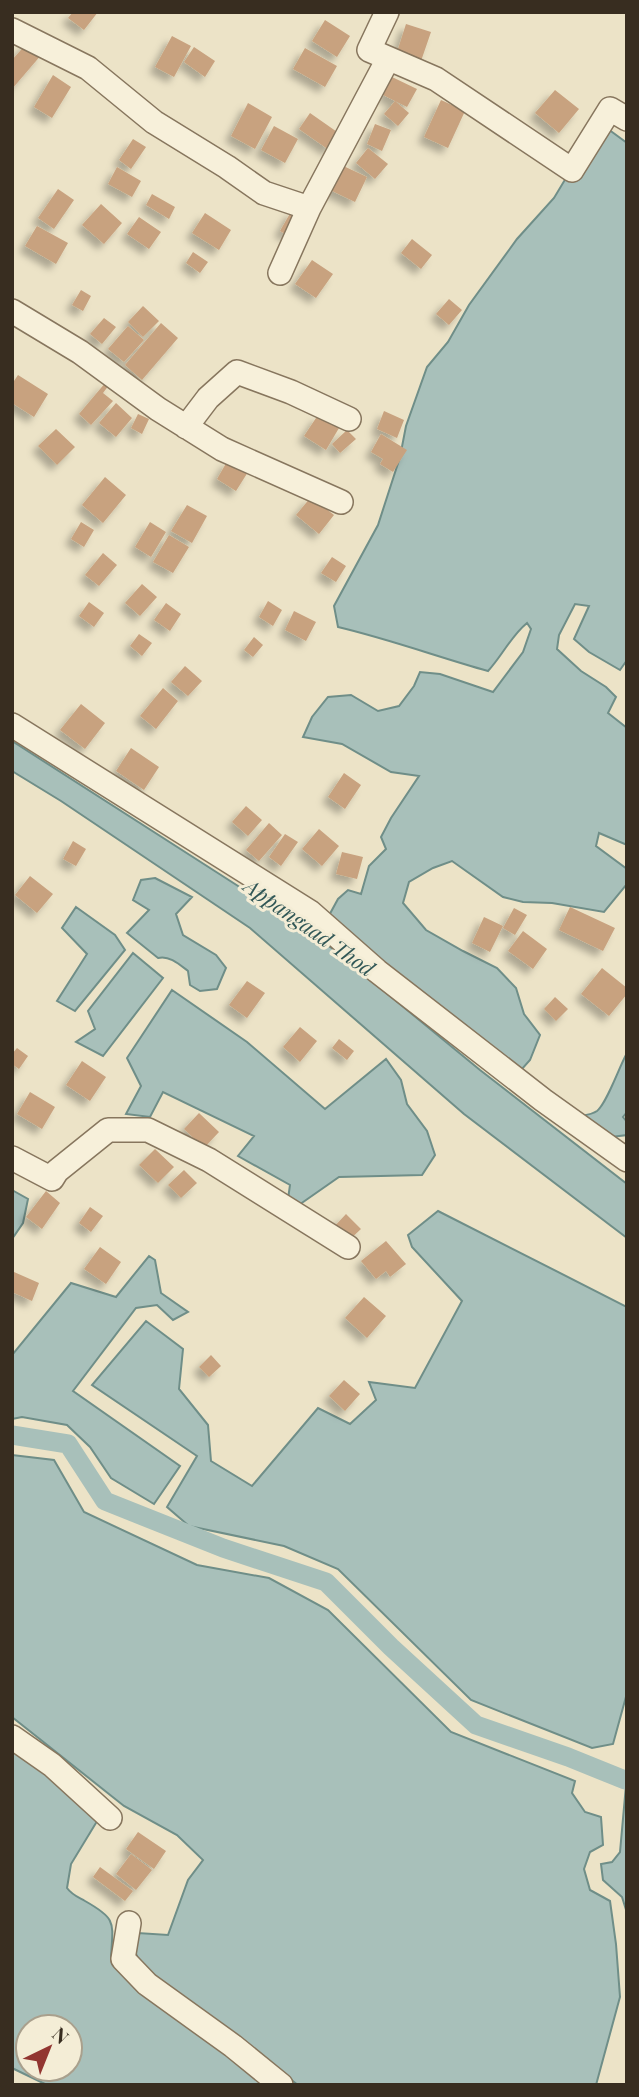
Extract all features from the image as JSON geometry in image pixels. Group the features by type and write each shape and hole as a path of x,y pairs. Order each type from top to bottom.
{"street":[{"path":"387,12 369,50 436,79 572,170 610,109 627,119"},
{"path":"12,30 88,68 154,122 264,193 309,208"},
{"path":"280,273 309,208 388,59"},
{"path":"12,311 80,352 158,409 222,449 341,502"},
{"path":"186,427 208,398 237,372 291,392 349,419"},
{"path":"12,724 310,912 408,995 543,1100 627,1160"},
{"path":"12,1158 52,1179 57,1171 108,1130 148,1130 209,1160 348,1247"},
{"path":"12,1737 52,1765 110,1818"},
{"path":"129,1923 123,1959 147,1984 233,2046 281,2085"}],"water":[{"path":"608,129 627,143 627,660 620,670 589,652 574,639 589,606 575,604 559,635 557,649 616,697 608,713 627,728 627,845 599,833 596,846 627,869 627,884 604,912 552,903 523,902 503,897 452,861 409,882 403,903 426,930 497,968 516,988 524,1014 540,1035 530,1060 522,1069 326,921 338,899 348,890 361,894 369,866 386,849 381,837 419,776 391,772 342,744 303,737 312,717 328,697 351,695 378,711 399,706 414,686 420,672 440,674 493,692 523,652 531,629 527,623 488,671 338,627 334,606 378,525 400,457 406,426 427,367 448,342 469,305 517,239 554,198 572,168"},
{"path":"12,741 333,949 480,1070 627,1184 627,1238 464,1114 250,928 12,771"},
{"path":"155,878 192,897 176,914 183,935 216,955 226,968 217,989 200,991 190,985 188,971 170,959 158,958 127,933 149,910 133,900 141,880"},
{"path":"76,907 115,935 125,950 75,1011 57,1001 87,954 62,928"},
{"path":"133,953 163,978 103,1056 76,1042 95,1029 88,1011"},
{"path":"172,990 247,1042 325,1109 386,1059 401,1080 407,1104 427,1131 435,1155 422,1175 339,1177 296,1207 288,1199 290,1185 238,1156 254,1136 163,1092 150,1117 126,1114 141,1086 127,1058"},
{"path":"627,1053 627,1112 623,1117 627,1122 627,1135 611,1137 581,1116 594,1113 601,1107"},
{"path":"12,1190 28,1199 23,1223 12,1239"},
{"path":"438,1211 627,1307 627,1693 613,1744 592,1748 471,1700 338,1569 284,1546 189,1526 167,1507 197,1456 92,1385 146,1321 183,1349 179,1389 208,1425 211,1461 252,1486 318,1408 350,1424 376,1400 369,1382 415,1388 462,1301 412,1247 408,1235"},
{"path":"149,1256 155,1260 161,1293 188,1312 173,1320 157,1305 136,1308 73,1391 180,1466 154,1504 111,1478 90,1447 67,1425 22,1417 12,1419 12,1355 71,1283 116,1297"},
{"path":"12,1455 54,1460 84,1512 197,1565 269,1578 328,1610 451,1732 575,1781 572,1793 585,1812 601,1817 603,1845 590,1852 584,1869 590,1890 610,1901 620,1997 596,2085 298,2085 140,1964 135,1951 138,1933 168,1935 188,1880 203,1860 177,1835 124,1806 12,1717"},
{"path":"12,1744 99,1818 71,1864 67,1888 108,1917 112,1929 111,1957 128,1978 274,2085 43,2083 84,2083 84,2013 14,2013 14,2069"},
{"path":"627,1774 627,1913 622,1897 603,1880 601,1864 612,1862 620,1852"}],"building":[{"path":"73,12 98,12 84,30 68,18"},
{"path":"325,20 350,36 337,57 312,41"},
{"path":"406,24 431,32 421,61 397,52"},
{"path":"172,36 191,46 174,77 155,67"},
{"path":"28,42 42,54 12,89 12,60"},
{"path":"194,47 215,61 205,77 184,62"},
{"path":"305,48 337,66 325,87 293,69"},
{"path":"53,75 71,87 52,118 34,107"},
{"path":"392,77 417,89 407,107 383,95"},
{"path":"555,90 579,109 559,133 535,113"},
{"path":"441,100 465,111 448,148 424,137"},
{"path":"395,101 409,113 398,126 384,114"},
{"path":"248,103 272,117 255,149 231,136"},
{"path":"310,113 340,134 329,150 299,129"},
{"path":"375,124 391,130 382,151 367,144"},
{"path":"274,126 298,139 285,163 261,150"},
{"path":"133,139 146,147 131,169 119,160"},
{"path":"368,148 388,164 375,179 356,163"},
{"path":"337,163 367,177 355,202 326,188"},
{"path":"117,167 141,181 132,197 108,184"},
{"path":"58,189 74,200 54,229 38,218"},
{"path":"152,194 175,207 169,219 146,205"},
{"path":"101,204 122,223 104,244 82,225"},
{"path":"292,210 301,215 289,236 280,231"},
{"path":"205,213 231,230 219,250 192,233"},
{"path":"139,217 161,232 149,249 127,234"},
{"path":"37,226 68,243 56,264 25,246"},
{"path":"412,239 432,255 421,269 401,253"},
{"path":"193,252 208,262 200,273 186,263"},
{"path":"312,260 333,274 316,298 295,284"},
{"path":"81,290 91,296 83,311 72,305"},
{"path":"449,299 462,310 449,325 436,314"},
{"path":"143,306 159,321 143,337 128,322"},
{"path":"104,318 116,327 102,344 90,334"},
{"path":"161,323 178,338 142,380 125,365"},
{"path":"128,326 144,340 124,362 108,349"},
{"path":"18,375 48,394 34,417 12,403 12,384"},
{"path":"106,382 109,385 103,393 113,401 91,425 79,414"},
{"path":"116,403 132,418 116,437 99,423"},
{"path":"384,411 404,420 397,438 377,429"},
{"path":"138,414 149,419 142,434 131,428"},
{"path":"318,415 339,428 326,450 304,436"},
{"path":"56,429 75,447 57,465 38,446"},
{"path":"347,430 356,439 340,453 332,444"},
{"path":"381,434 407,450 393,472 380,464 383,459 371,452"},
{"path":"228,460 248,472 236,491 217,479"},
{"path":"105,477 126,495 103,523 82,505"},
{"path":"311,497 334,515 319,534 296,515"},
{"path":"187,505 207,516 192,543 171,531"},
{"path":"81,522 94,530 84,547 71,539"},
{"path":"150,522 166,532 151,557 135,547"},
{"path":"169,535 189,547 173,573 153,562"},
{"path":"103,553 117,565 99,586 85,575"},
{"path":"332,557 346,566 336,582 321,573"},
{"path":"142,584 157,597 140,616 125,603"},
{"path":"268,601 282,610 273,626 259,617"},
{"path":"89,602 104,613 94,627 79,616"},
{"path":"166,603 181,614 170,631 154,620"},
{"path":"294,611 316,622 306,641 285,630"},
{"path":"139,634 152,643 142,656 130,646"},
{"path":"254,637 263,645 253,657 244,650"},
{"path":"185,666 202,681 188,696 171,682"},
{"path":"163,688 178,701 156,729 140,716"},
{"path":"81,704 105,723 85,749 60,730"},
{"path":"131,748 159,767 144,790 116,771"},
{"path":"344,773 361,785 345,809 328,797"},
{"path":"246,806 262,820 248,836 232,822"},
{"path":"269,823 282,835 259,861 246,850"},
{"path":"319,829 339,846 322,866 302,849"},
{"path":"285,834 298,842 281,866 269,857"},
{"path":"73,841 86,849 76,866 63,859"},
{"path":"342,852 363,857 357,879 336,874"},
{"path":"30,876 53,894 37,913 15,895"},
{"path":"570,907 615,928 603,951 559,930"},
{"path":"514,908 527,915 515,935 503,928"},
{"path":"484,917 503,926 490,952 472,943"},
{"path":"523,931 547,949 533,969 508,951"},
{"path":"602,968 627,988 627,994 609,1016 581,994"},
{"path":"247,981 265,993 247,1018 229,1005"},
{"path":"555,997 568,1009 556,1021 544,1009"},
{"path":"300,1027 317,1041 300,1062 283,1047"},
{"path":"339,1039 354,1051 347,1060 332,1048"},
{"path":"17,1048 28,1056 19,1069 12,1064 12,1054"},
{"path":"82,1061 106,1077 90,1101 66,1085"},
{"path":"30,1092 55,1107 42,1129 17,1114"},
{"path":"199,1113 219,1132 204,1148 184,1129"},
{"path":"155,1149 174,1167 158,1183 139,1165"},
{"path":"184,1170 197,1183 181,1198 168,1185"},
{"path":"46,1191 60,1203 42,1229 26,1217"},
{"path":"90,1207 103,1216 91,1232 79,1223"},
{"path":"346,1214 361,1229 346,1243 332,1229"},
{"path":"386,1241 406,1264 390,1277 386,1271 376,1279 361,1261"},
{"path":"100,1247 121,1262 106,1284 84,1269"},
{"path":"14,1272 39,1283 32,1301 12,1292"},
{"path":"364,1297 386,1316 367,1338 345,1318"},
{"path":"211,1355 221,1366 209,1377 199,1367"},
{"path":"344,1380 360,1394 345,1411 329,1396"},
{"path":"138,1832 166,1851 154,1869 126,1849"},
{"path":"131,1854 152,1870 136,1890 116,1874"},
{"path":"100,1867 133,1891 125,1901 93,1877"}],"waterway":[{"path":"12,1435 68,1444 105,1501 223,1548 326,1582 391,1647 476,1725 625,1780"}],"water label":[{"name":"Appangaad Thod","path":"309,928"}]}
